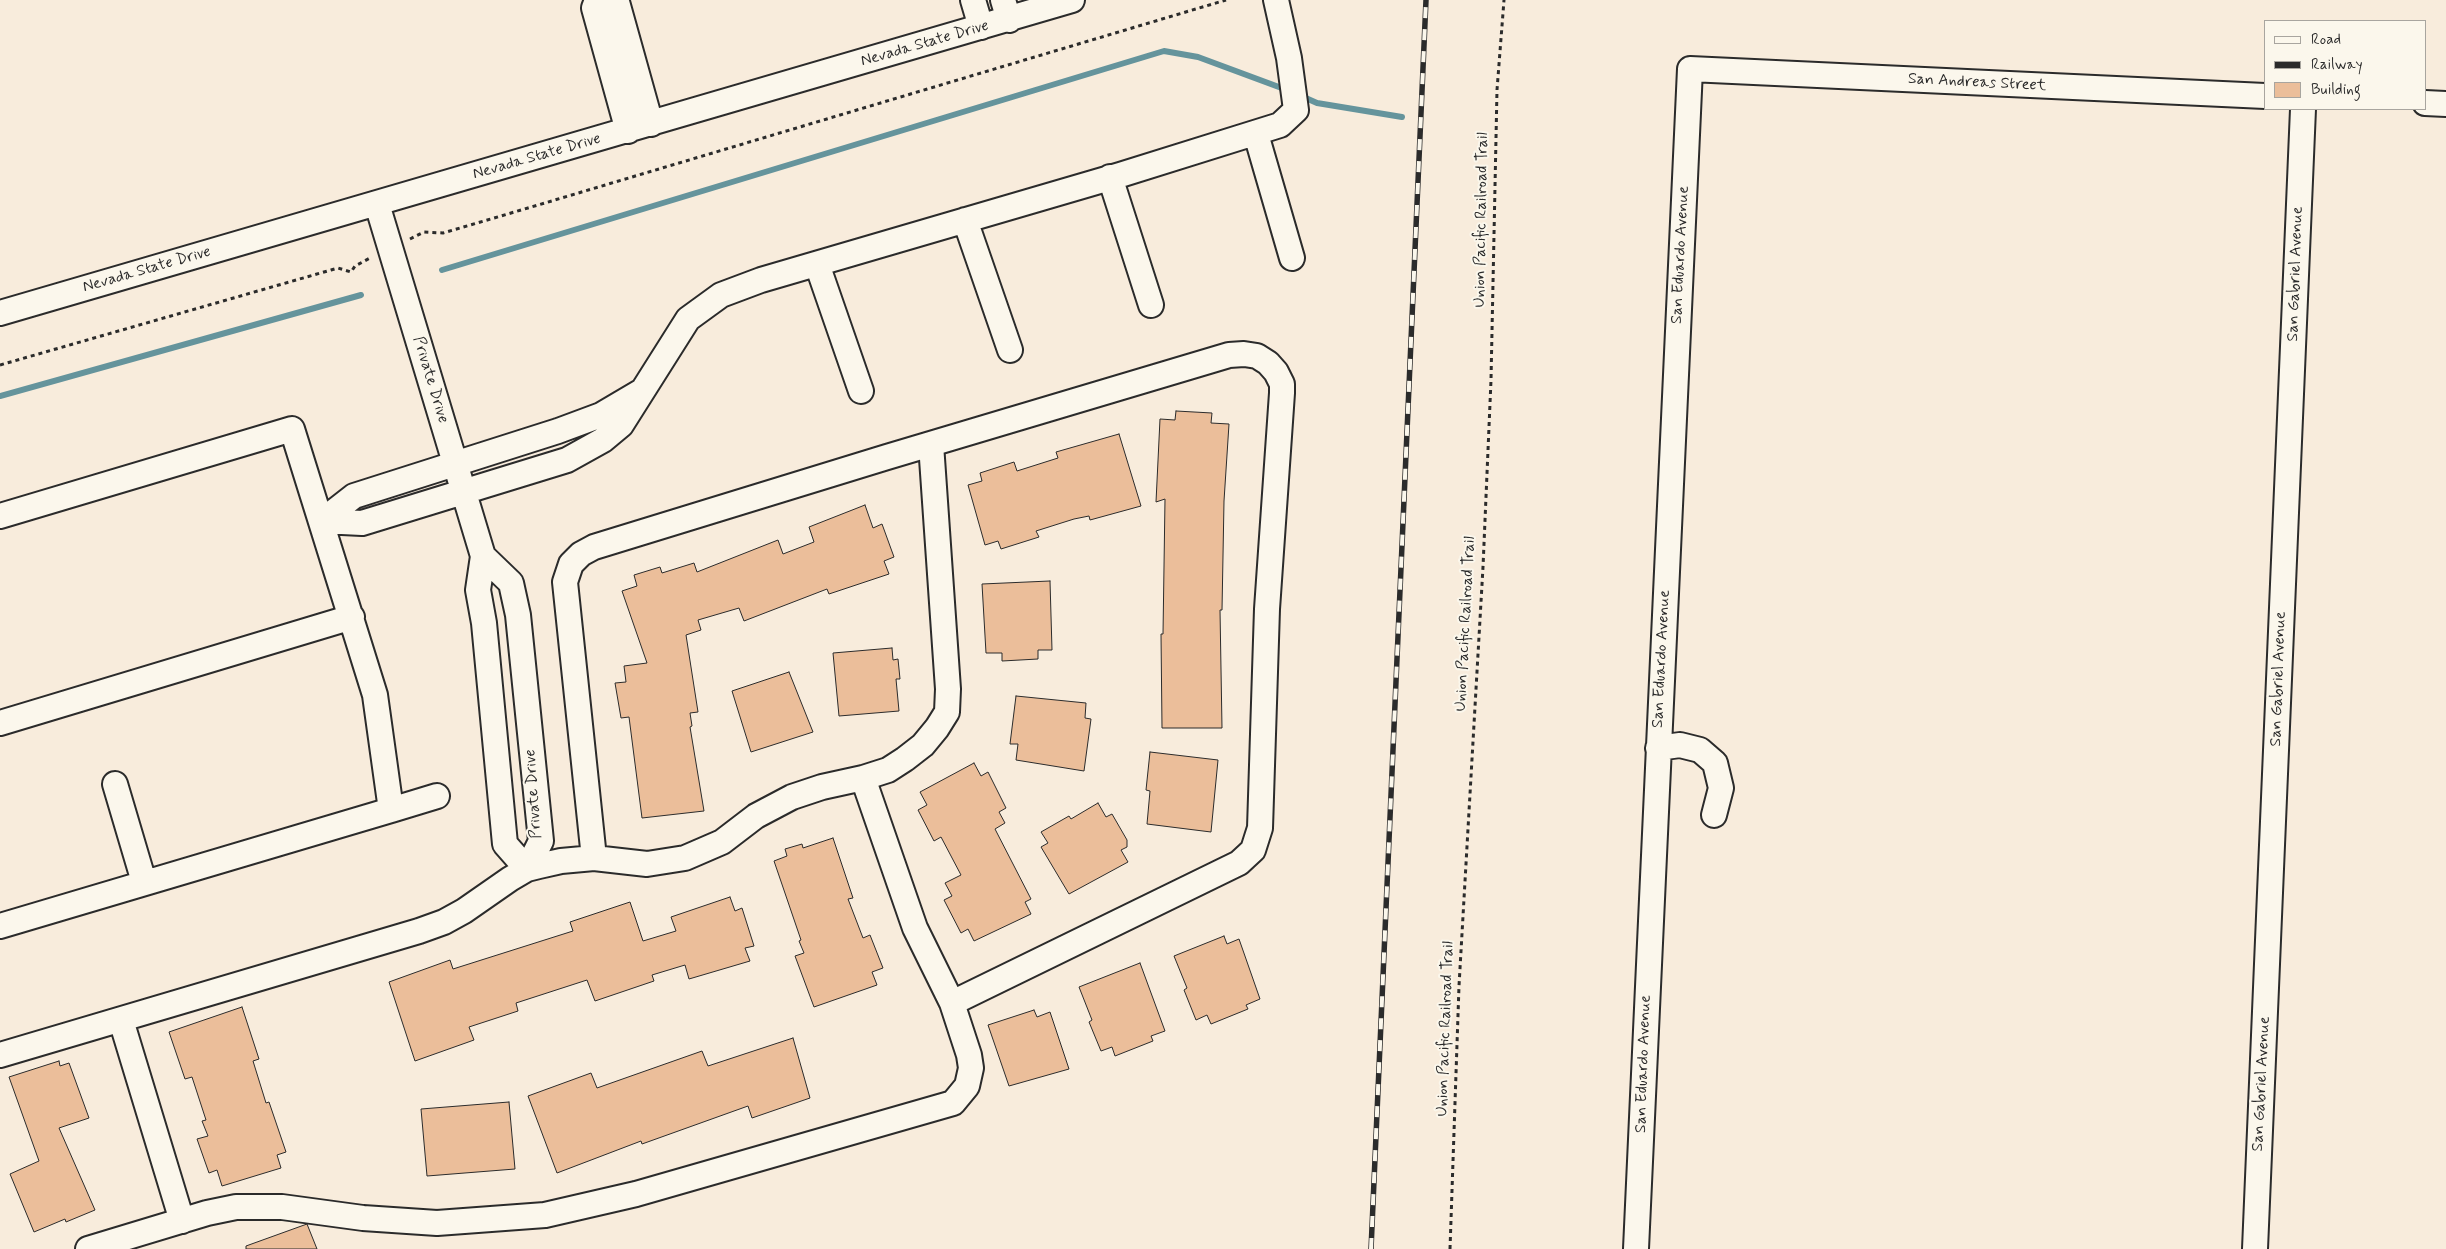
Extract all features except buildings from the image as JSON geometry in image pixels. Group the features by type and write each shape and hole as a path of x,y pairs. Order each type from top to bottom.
{"street":[{"path":"597,0 594,8 628,131"},
{"path":"614,0 617,2 650,124"},
{"path":"973,0 981,27"},
{"name":"Nevada State Drive","path":"0,313 981,27 1006,10 1072,0"},
{"path":"322,521 362,524 567,460 603,440 621,425 688,319 721,295 817,264 1256,134 1280,125 1296,110 1289,58 1276,0"},
{"name":"San Andreas Street","path":"1690,69 2264,96"},
{"name":"San Eduardo Avenue","path":"1636,1249 1690,69"},
{"path":"2426,103 2446,104"},
{"name":"San Gabriel Avenue","path":"2255,1249 2303,110"},
{"path":"1256,134 1292,258"},
{"path":"1110,177 1151,305"},
{"name":"Private Drive","path":"377,204 483,556 478,590 484,623 505,844 526,869 541,841 518,615 511,583 483,556"},
{"path":"965,220 1010,350"},
{"path":"817,264 861,390"},
{"path":"594,858 565,582 571,564 581,554 594,547 1229,355 1244,354 1257,356 1268,363 1276,372 1282,384 1267,609 1260,828 1253,850 1239,863 952,1004"},
{"path":"322,521 354,496 558,431 601,414 644,390"},
{"path":"0,516 292,429 376,695 391,810"},
{"path":"0,1055 386,942 444,922 526,869 561,861 594,858 647,864 686,858 722,842 756,816 792,797 822,786 863,778 888,770 905,759 923,745 947,712 948,689 931,444"},
{"path":"372,490 380,518"},
{"path":"0,723 352,617"},
{"path":"1658,748 1680,745 1700,750 1715,763 1721,788 1714,815"},
{"path":"88,1249 236,1207 282,1207 399,1222 474,1221 545,1215 636,1194 952,1103 968,1086 971,1068 969,1055 952,1004 914,928 863,778"},
{"path":"115,784 144,882"},
{"path":"0,926 437,796"},
{"path":"121,1020 182,1221"}],"path":[{"path":"424,232 443,232 511,213 1226,0"},
{"name":"Union Pacific Railroad Trail","path":"1450,1249 1463,917 1483,567 1491,380 1497,90 1504,0"},
{"path":"0,365 331,270 342,269 351,272 355,266"}],"waterway":[{"path":"442,270 1164,51 1198,57 1287,90"},
{"path":"1299,95 1317,103 1402,117"},
{"path":"0,396 361,295"}],"railway":[{"path":"1371,1249 1426,0"}]}
